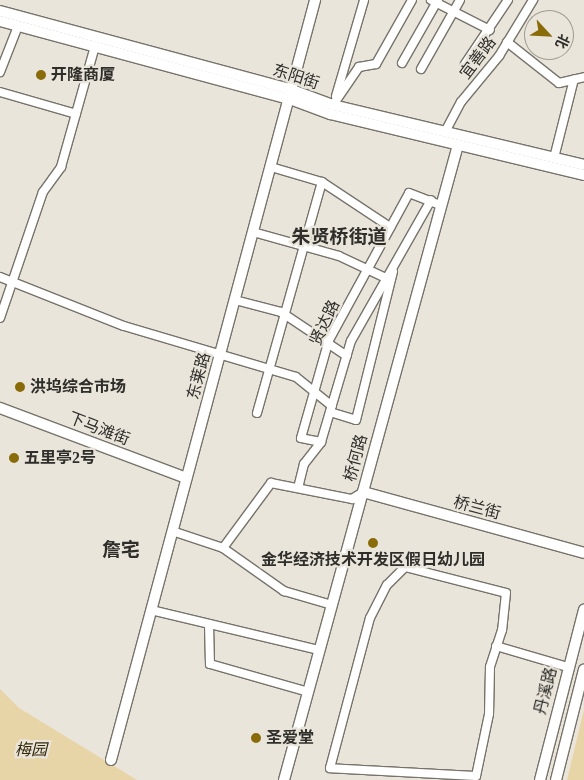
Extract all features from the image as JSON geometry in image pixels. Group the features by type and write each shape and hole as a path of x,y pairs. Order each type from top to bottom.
{"street":[{"name":"东莱路","path":"111,760 315,0"},
{"path":"333,105 364,0"},
{"path":"333,105 359,67 376,64 412,0"},
{"path":"421,69 460,0"},
{"path":"465,64 490,30 508,0"},
{"name":"宜善路","path":"444,132 461,102 507,42 533,0"},
{"path":"402,63 435,1 490,30"},
{"name":"东阳街","path":"0,11 291,94 330,114 584,175"},
{"name":"东阳街","path":"0,21 584,166"},
{"path":"0,72 18,26"},
{"path":"507,42 559,83 584,77"},
{"path":"0,318 43,192 61,167 95,46"},
{"path":"554,158 574,79"},
{"path":"0,92 76,114"},
{"name":"桥何路","path":"284,780 458,145"},
{"path":"271,167 322,182 390,227"},
{"path":"257,413 322,182"},
{"name":"贤达路","path":"321,442 301,438 328,345 367,269 410,193 441,205"},
{"path":"298,488 304,464 321,442 351,341 431,200"},
{"path":"253,232 305,247 367,269 386,278"},
{"path":"0,277 124,326 296,377 331,409 356,420 396,260"},
{"path":"235,300 285,314 328,345 347,356"},
{"name":"下马滩街","path":"0,408 186,478"},
{"path":"223,548 271,483 352,499 362,492"},
{"name":"桥兰街","path":"362,492 584,553"},
{"path":"172,532 223,548 284,591 332,605"},
{"path":"405,567 506,593 502,630 496,646 490,667 488,714 476,776 330,768 370,618 387,585 405,567"},
{"path":"151,610 319,650"},
{"name":"丹溪路","path":"540,780 584,610"},
{"path":"209,624 210,664 308,692"},
{"path":"496,646 568,667"},
{"name":"丹溪路","path":"556,780 584,669"}],"green space":[{"name":"梅园","path":"0,689 19,708 137,780 0,780"},
{"path":"584,709 584,780 567,780"}],"place":[{"name":"开隆商厦","path":"41,75"},
{"name":"洪坞综合市场","path":"20,387"},
{"name":"五里亭2号","path":"14,458"},
{"name":"金华经济技术开发区假日幼儿园","path":"373,543"},
{"name":"圣爱堂","path":"256,738"}],"district":[{"name":"朱贤桥街道","path":"339,237"},
{"name":"詹宅","path":"121,550"}]}
